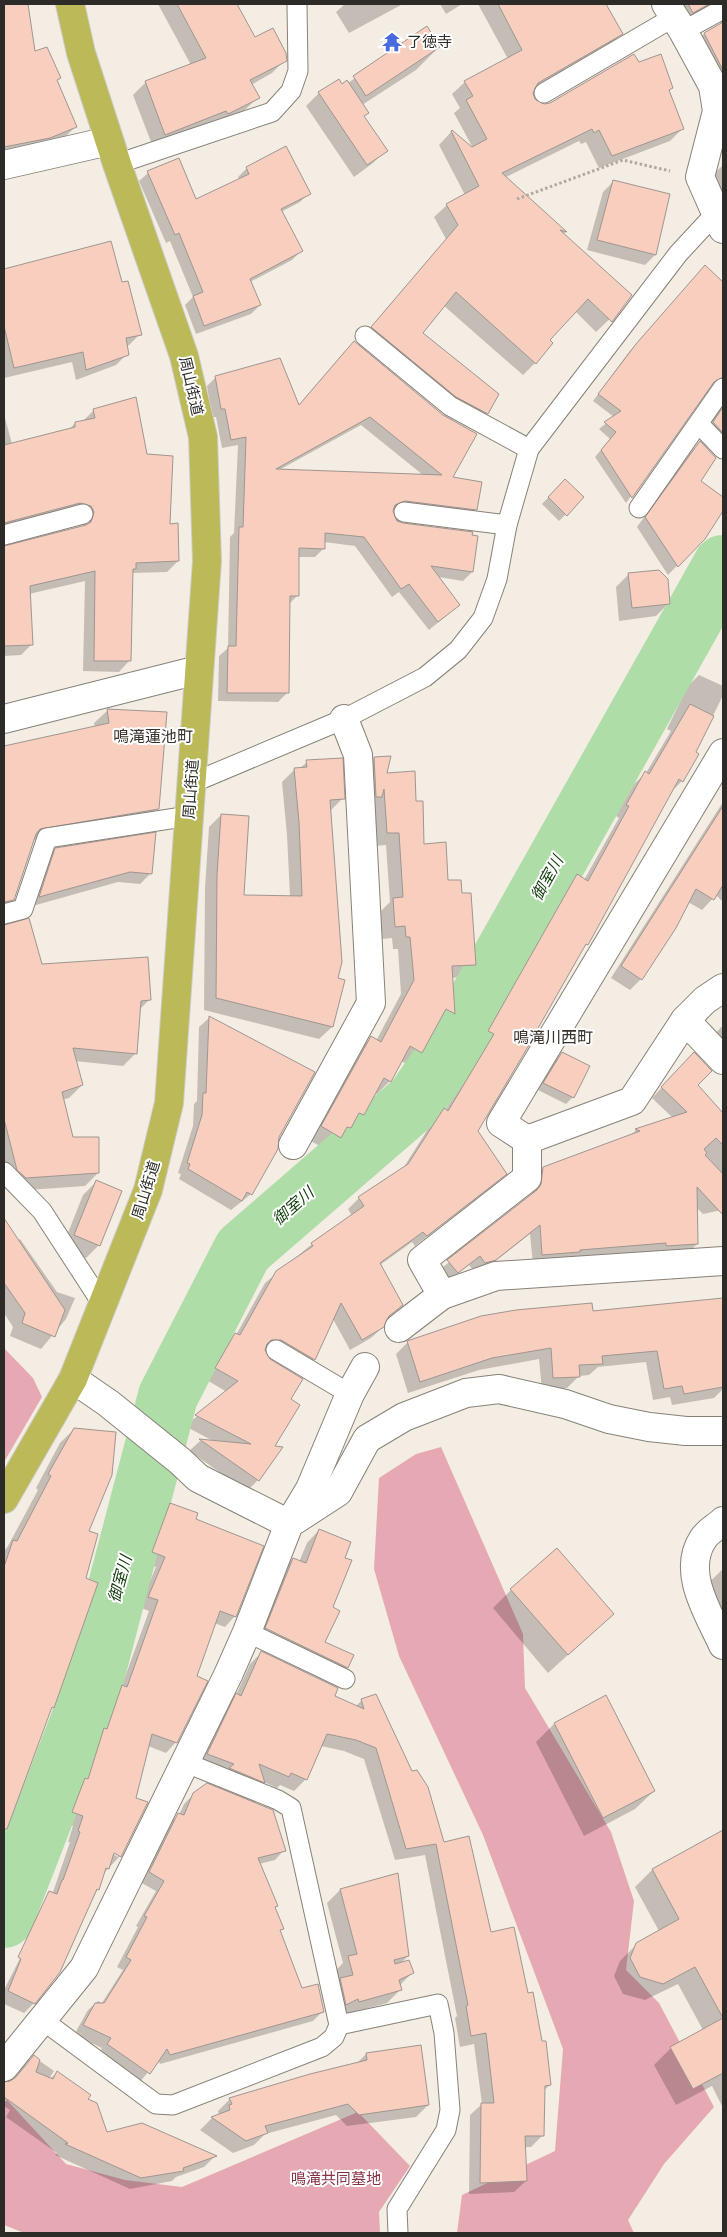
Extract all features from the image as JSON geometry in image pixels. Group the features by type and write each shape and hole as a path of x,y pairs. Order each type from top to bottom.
{"highway":[{"name":"周山街道","path":"4,1499 73,1379 148,1190 169,1103 207,561 203,437 184,356 113,152 81,53 70,4"}],"street":[{"path":"674,17 713,86 716,111 700,177 719,221"},
{"path":"4,165 113,152"},
{"path":"4,719 198,670"},
{"path":"293,1145 371,1003 358,756 344,719"},
{"path":"527,1140 501,1123 723,753"},
{"path":"527,1140 632,1101 685,1020 705,1000 723,988"},
{"path":"685,1020 723,1060"},
{"path":"442,1295 422,1260 527,1178 527,1140"},
{"path":"399,1328 442,1295 496,1276 723,1261"},
{"path":"4,2067 84,1968 247,1632 289,1524 310,1489 350,1394 365,1367"},
{"path":"73,1379 108,1403 180,1461 198,1478 289,1524"},
{"path":"289,1524 338,1492 368,1439 404,1417 466,1393 499,1389 565,1404 609,1419 649,1428 723,1431"},
{"path":"723,1521 703,1539 695,1559 695,1575 701,1598 723,1645"}],"lane":[{"path":"113,152 272,112 291,91 298,70 297,4"},
{"path":"544,93 674,17 723,9"},
{"path":"192,784 344,719 424,677 458,650 483,618 497,579 507,525 529,449 678,254 719,221"},
{"path":"365,336 450,406 529,449"},
{"path":"639,508 723,388"},
{"path":"698,424 723,449"},
{"path":"404,512 507,525"},
{"path":"4,535 83,514"},
{"path":"4,914 23,909 47,838 189,816"},
{"path":"4,1172 42,1211 103,1305"},
{"path":"276,1350 350,1394"},
{"path":"247,1632 345,1679"},
{"path":"41,2019 156,2104 173,2105 322,2047 334,2038 339,2025 291,1808 278,1800 184,1762"},
{"path":"339,2025 438,2004 444,2033 450,2110 446,2130 397,2209 398,2233"}],"path":[{"path":"518,199 623,160 700,177"}],"green space":[{"path":"4,1348 33,1378 42,1397 4,1462"},
{"path":"441,1447 523,1634 525,1688 611,1832 634,1901 626,1970 659,2003 714,2107 664,2164 628,2220 634,2233 457,2233 462,2195 555,2151 563,2049 483,1835 399,1656 374,1569 379,1478 416,1454"},
{"name":"鳴滝共同墓地","path":"7,2100 66,2164 125,2180 182,2187 358,2112 410,2166 379,2212 380,2233 24,2233 4,2225 4,2103"}],"building":[{"path":"4,4 28,4 35,51 47,47 61,78 57,80 77,127 50,138 4,147"},
{"path":"177,4 237,4 255,37 273,28 286,53 287,61 250,80 260,98 228,114 226,111 165,135 145,81 206,58"},
{"path":"498,4 606,4 623,34 538,83 533,93 535,99 544,104 550,103 634,54 639,62 661,54 673,88 669,90 684,129 612,156 599,130 594,133 592,129 502,173 567,232 560,230 632,295 612,322 588,299 550,340 553,343 536,364 456,292 423,333 499,394 488,414 456,397 371,327 458,225 446,204 479,186 451,131 472,147 487,139 466,100 473,96 464,81 522,50"},
{"path":"688,4 709,4 693,13"},
{"path":"723,22 723,70 704,33"},
{"path":"427,26 440,47 366,96 353,76"},
{"path":"339,79 342,84 347,80 369,113 364,116 388,151 367,165 318,92"},
{"path":"286,146 311,194 281,209 303,251 250,279 261,305 204,326 193,296 203,292 179,233 175,235 147,171 179,158 196,199 249,174 246,167"},
{"path":"613,180 670,194 656,255 597,240"},
{"path":"111,241 122,282 128,281 142,335 126,338 129,355 86,370 83,352 14,368 4,326 4,269"},
{"path":"705,265 723,282 723,377 714,382 632,498 601,450 616,432 604,422 621,411 598,394 636,344"},
{"path":"354,341 443,415 477,434 453,477 482,482 477,510 405,501 395,505 393,511 397,521 403,523 473,532 472,535 478,536 473,572 431,566 460,605 438,622 409,584 401,589 364,537 325,533 325,549 299,548 299,596 290,596 289,693 227,693 228,646 236,646 239,527 243,527 246,437 231,440 225,409 221,409 215,376 280,358 299,405","holes":["370,417 442,475 276,469"]},
{"path":"136,397 147,454 173,456 170,524 178,523 179,561 136,563 136,569 133,569 131,661 94,661 95,571 30,586 33,645 4,646 4,546 86,525 91,522 94,512 91,506 80,503 4,523 4,445 75,427 75,422 95,418 93,409"},
{"path":"723,407 723,433 713,422"},
{"path":"700,441 716,458 701,481 723,497 723,511 705,539 678,567 645,517"},
{"path":"565,479 584,497 567,516 548,497"},
{"path":"659,570 668,579 670,604 632,608 628,573"},
{"path":"690,704 714,716 696,752 699,754 683,782 679,779 588,945 586,944 478,1131 507,1174 427,1236 423,1232 380,1263 403,1305 389,1316 384,1327 362,1340 341,1303 315,1360 281,1340 271,1340 267,1344 265,1350 270,1359 303,1379 291,1399 300,1405 275,1446 283,1447 259,1481 199,1439 251,1444 195,1415 238,1381 215,1368 235,1333 240,1335 276,1271 313,1246 311,1243 364,1206 358,1197 408,1164 444,1108 448,1111 494,1034 488,1031 577,874 588,881 629,806 626,805 645,771 649,774"},
{"path":"107,709 167,712 159,809 40,829 36,834 14,900 4,902 4,746 109,723"},
{"path":"391,756 387,773 415,771 416,801 423,801 424,844 446,842 448,880 461,880 462,893 471,893 476,965 452,966 455,1014 446,1009 422,1053 410,1046 391,1082 384,1078 364,1115 359,1113 351,1128 347,1127 341,1138 321,1126 371,1036 381,1042 414,980 410,937 406,937 405,926 395,927 393,898 403,897 399,833 387,833 384,789 382,797 376,797 374,757"},
{"path":"343,758 345,799 330,800 342,962 338,978 345,980 333,1027 216,998 217,875 221,814 249,816 244,895 302,896 299,822 294,768 307,767 306,760"},
{"path":"723,806 723,885 714,900 696,889 676,928 642,980 621,966"},
{"path":"156,832 152,874 130,872 39,897 55,848"},
{"path":"29,918 42,964 148,957 151,1000 141,1001 137,1054 73,1048 83,1085 62,1092 73,1137 99,1137 99,1173 26,1178 17,1170 4,1119 4,925"},
{"path":"209,1016 315,1072 279,1137 278,1149 252,1195 247,1192 242,1201 188,1169 190,1164 187,1163 202,1115 203,1093 206,1093"},
{"path":"562,1052 590,1066 574,1098 543,1083"},
{"path":"694,1052 712,1071 698,1085 723,1113 723,1145 716,1138 704,1149 707,1153 705,1155 723,1174 723,1215 697,1187 698,1244 666,1246 666,1243 542,1255 540,1225 496,1260 485,1263 480,1256 458,1273 447,1260 537,1190 541,1184 543,1167 640,1131 635,1129 687,1112 661,1087"},
{"path":"96,1180 122,1191 100,1246 74,1235"},
{"path":"4,1218 65,1310 55,1337 22,1323 25,1313 4,1283"},
{"path":"723,1298 723,1387 684,1394 682,1386 664,1389 657,1351 602,1356 603,1364 579,1365 580,1377 553,1378 551,1348 492,1358 420,1382 407,1341 481,1316 516,1310 592,1303 593,1311"},
{"path":"74,1428 116,1432 112,1475 89,1531 98,1534 86,1578 98,1583 54,1708 52,1707 7,1829 4,1829 4,1567 13,1540 17,1541 51,1476 48,1474"},
{"path":"170,1503 198,1513 196,1519 264,1546 236,1617 220,1611 197,1676 208,1681 177,1743 152,1734 136,1798 148,1802 121,1857 114,1853 109,1869 106,1868 99,1890 97,1889 60,1972 35,2004 8,1991 21,1959 18,1957 49,1891 57,1894 63,1880 80,1832 78,1831 83,1816 72,1812 85,1778 88,1779 104,1728 107,1729 122,1685 127,1687 158,1600 148,1597 165,1557 152,1552"},
{"path":"319,1529 351,1542 345,1558 352,1560 333,1607 340,1611 325,1642 354,1655 348,1668 265,1628 293,1558 306,1563"},
{"path":"557,1548 614,1614 568,1655 510,1589"},
{"path":"261,1651 338,1688 335,1696 364,1709 361,1699 376,1694 412,1771 417,1770 428,1787 444,1842 469,1836 491,1932 514,1927 528,1993 533,1992 542,2041 546,2041 551,2085 545,2086 544,2136 525,2136 527,2181 480,2183 481,2103 494,2103 486,2033 471,2036 466,2006 468,2005 436,1844 406,1849 376,1748 356,1740 327,1734 307,1780 291,1773 289,1777 259,1764 265,1783 229,1768 234,1764 207,1754 236,1693 241,1696"},
{"path":"606,1695 655,1791 603,1818 554,1723"},
{"path":"207,1783 273,1810 286,1851 258,1858 278,1906 275,1907 284,1929 280,1930 302,1988 318,1984 324,2012 170,2055 167,2049 150,2074 107,2044 111,2038 83,2025 95,2003 104,2003 131,1960 126,1957 147,1917 144,1916 164,1881 149,1872 178,1813 184,1815 193,1793"},
{"path":"723,1830 723,2018 695,1967 663,1984 640,1977 630,1958 636,1943 679,1919 652,1869"},
{"path":"398,1873 409,1956 394,1960 395,1964 409,1960 414,1973 399,1980 402,1990 359,2002 358,1999 346,2005 340,1978 353,1975 348,1956 357,1954 340,1889"},
{"path":"723,2018 723,2073 693,2089 670,2047"},
{"path":"421,2045 429,2105 359,2115 348,2104 265,2126 268,2133 246,2141 211,2117 230,2110 229,2105 232,2104 229,2098 310,2074 367,2060 366,2053"},
{"path":"34,2055 40,2060 36,2072 53,2079 57,2071 91,2095 88,2099 97,2103 107,2132 142,2123 217,2156 183,2168 184,2171 141,2178 65,2144 68,2143 4,2097 4,2082 16,2077"}],"waterway":[{"name":"御室川","path":"4,1918 87,1704 168,1396 243,1250 415,1101 449,1052 723,565"}],"place":[{"name":"了徳寺","path":"392,42"}],"district":[{"name":"鳴滝蓮池町","path":"153,736"},
{"name":"鳴滝川西町","path":"553,1037"}]}
